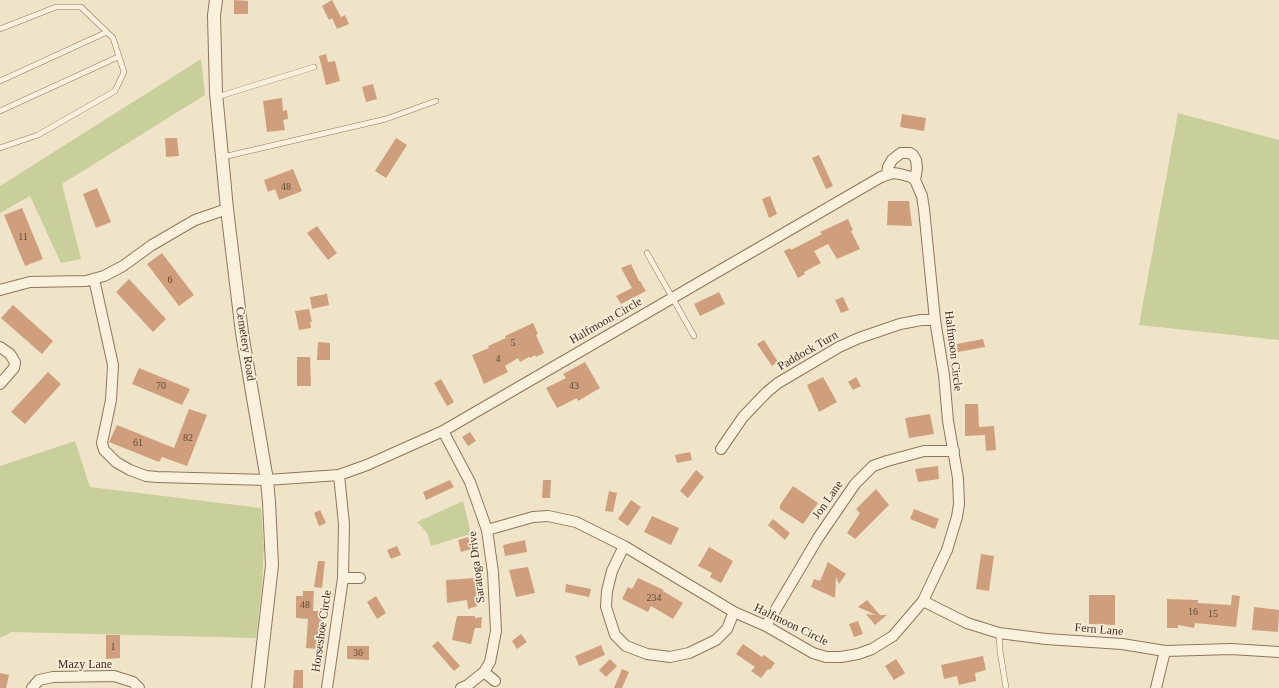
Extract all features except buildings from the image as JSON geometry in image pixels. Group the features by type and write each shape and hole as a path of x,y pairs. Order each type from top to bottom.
{"street":[{"name":"Cemetery Road","path":"216,0 214,15 216,97 227,209 242,333 267,480 272,565 258,688"},
{"name":"Halfmoon Circle","path":"443,431 887,175 888,167 892,160 901,153 910,153 916,160 918,168 915,180 922,196 924,210 935,320 944,375 948,421 958,478 959,504 957,518 947,550 923,601 893,636 872,649 841,657 826,657 813,653 766,626 734,612 624,546 576,522 548,516 533,517 487,530"},
{"path":"887,175 893,173 904,174 915,180"},
{"path":"0,290 30,282 86,281 104,276 123,266 152,244 195,220 227,209"},
{"path":"94,279 113,365 111,400 102,443 104,450 116,462 130,470 146,476 157,477 267,480 339,475 367,465 443,431"},
{"name":"Paddock Turn","path":"721,449 743,417 767,392 778,383 840,347 859,338 900,324 921,320 935,320"},
{"path":"0,347 10,354 15,362 14,368 0,384"},
{"name":"Saratoga Drive","path":"443,431 470,482 487,530 493,572 496,630 490,662 484,672 468,685 461,688"},
{"name":"Jon Lane","path":"766,626 818,538 855,484 873,466 924,451 954,451"},
{"name":"Horseshoe Circle","path":"327,688 342,578 344,524 339,475"},
{"path":"624,546 612,571 607,591 606,607 616,635 626,646 647,654 670,657 689,653 716,640 727,629 734,612"},
{"name":"Horseshoe Circle","path":"342,578 360,578"},
{"name":"Fern Lane","path":"923,601 967,624 999,633 1046,639 1122,644 1165,651 1231,649 1279,652"},
{"path":"1156,688 1165,651"},
{"path":"484,672 495,681"},
{"name":"Mazy Lane","path":"32,688 39,680 53,677 114,676 133,682 139,688"}],"lane":[{"path":"0,29 56,6 81,7 113,38 124,72 115,91 38,135 0,148"},
{"path":"0,81 107,32"},
{"path":"0,111 118,57"},
{"path":"216,97 314,67"},
{"path":"222,158 386,119 436,101"},
{"path":"647,253 694,336"},
{"path":"999,633 1000,651 1006,688"}],"green space":[{"path":"201,59 205,95 62,184 81,259 61,263 30,196 0,213 0,186"},
{"path":"1178,113 1279,140 1279,340 1139,325"},
{"path":"75,441 90,487 261,508 264,547 262,585 256,638 12,632 0,638 0,466"},
{"path":"463,501 471,534 431,546 427,533 417,522"}]}
